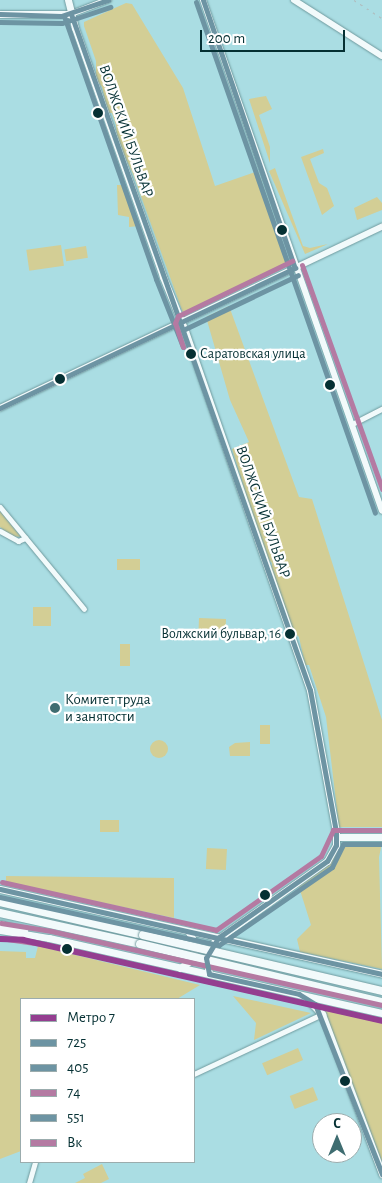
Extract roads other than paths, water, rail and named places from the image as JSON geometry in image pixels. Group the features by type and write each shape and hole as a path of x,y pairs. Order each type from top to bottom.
{"main road":[{"name":"ВОЛЖСКИЙ БУЛЬВАР","path":"68,0 71,14 182,322 313,700 336,838"},
{"path":"0,14 71,14"},
{"path":"209,974 208,953 218,938 327,861 335,848 336,838 382,836"},
{"path":"0,889 382,974"},
{"path":"0,902 382,991"},
{"path":"0,913 140,944 382,1002"},
{"path":"0,917 27,919"},
{"path":"0,924 49,938 382,1013"},
{"path":"0,930 49,938"},
{"path":"180,968 190,961 194,953 195,944 189,932"},
{"path":"299,994 311,1000 322,1014 382,1174"}],"street":[{"path":"71,14 108,0"},
{"path":"203,0 295,268 382,511"},
{"path":"294,0 382,56"},
{"path":"0,408 382,227"},
{"path":"352,424 382,409"},
{"path":"0,507 84,609"},
{"path":"0,531 18,541 25,538"},
{"path":"195,1074 322,1014"},
{"path":"29,1183 35,1163"}],"railway":[{"path":"354,0 382,18"}],"metro line":[{"name":"7","path":"0,939 23,940 382,1021"}],"place":[{"name":"Саратовская улица","path":"191,354"},
{"name":"Волжский бульвар, 16","path":"290,634"},
{"name":"Комитет труда и занятости","path":"55,708"}]}
